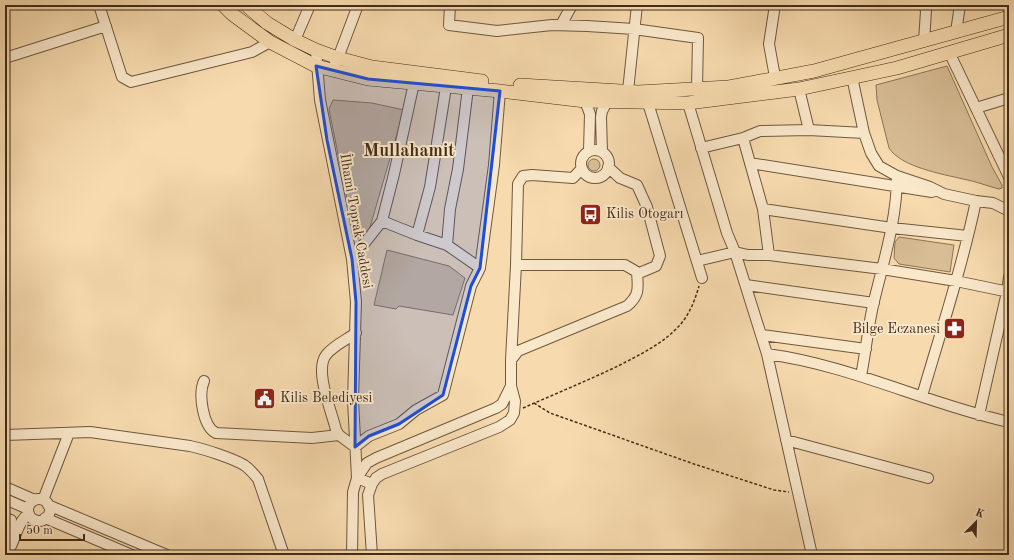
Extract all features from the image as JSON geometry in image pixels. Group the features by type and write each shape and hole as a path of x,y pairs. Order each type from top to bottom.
{"main road":[{"path":"223,5 232,14 270,42 316,66 331,70 368,79 607,102 688,103 799,89 897,68 1009,35"},
{"path":"246,5 267,23 295,40 338,58 372,66 511,85 628,91 729,87 775,77 814,71 1009,17"}],"street":[{"path":"99,5 122,77 131,82 252,52 270,42"},
{"path":"295,40 310,5"},
{"path":"331,70 338,58 358,5"},
{"path":"450,5 449,25 497,31 552,25 634,29 698,38 697,88"},
{"path":"561,26 572,5"},
{"path":"628,91 637,5"},
{"path":"775,5 769,44 775,77"},
{"path":"924,5 926,10 924,41"},
{"path":"956,32 960,5"},
{"path":"5,58 106,26"},
{"name":"İlhami Toprak Caddesi","path":"316,50 316,66 325,127 352,259 356,302 353,400 357,478"},
{"path":"950,52 1009,177"},
{"path":"852,77 864,133 871,153 879,166 898,176 930,187 944,194"},
{"path":"352,259 382,221 414,84"},
{"path":"417,235 430,187 446,87"},
{"path":"447,245 450,209 458,169 468,88"},
{"path":"799,89 809,130"},
{"path":"356,334 333,349 326,356 322,370 328,400 339,435 355,447 369,436 399,424 416,410 443,395 471,286 480,268 494,165 500,91"},
{"path":"976,108 1009,98"},
{"path":"585,101 590,114 589,151"},
{"path":"602,152 593,150 589,151 583,156 581,164 587,175 596,177 604,174 608,167 607,158 602,152 600,117 607,102"},
{"path":"648,103 702,278"},
{"path":"688,103 728,234 736,252 762,335 812,555"},
{"path":"701,148 743,138 760,131 809,130 864,133"},
{"path":"743,138 763,209 769,255"},
{"path":"750,163 993,203 1009,211"},
{"path":"608,167 620,178 637,185 647,207 660,256 656,266 637,274"},
{"path":"372,555 368,495 376,478 382,474 499,427 510,420 514,413 516,401 511,386 511,360 518,184 523,176 532,175 573,178 582,168"},
{"path":"861,376 874,303 892,228 898,187 898,176"},
{"path":"922,396 956,281 976,201"},
{"path":"763,209 892,228 968,236"},
{"path":"382,221 447,245 480,268"},
{"path":"696,261 736,252 748,255 769,255 882,269 956,281 1008,292"},
{"path":"511,360 518,352 627,306 634,300 638,286 637,272 625,265 516,264"},
{"path":"979,415 1008,292 1009,277"},
{"path":"746,285 874,303"},
{"path":"762,335 866,349"},
{"path":"767,354 788,357 861,376 979,415 1009,422"},
{"path":"204,381 201,396 205,418 212,431 216,433 312,438 339,435"},
{"path":"352,555 353,492 357,478 367,463 496,408 502,404 511,386"},
{"path":"5,435 90,432 190,446 244,465 252,471 258,479 284,555"},
{"path":"42,501 70,433"},
{"path":"786,440 928,478"},
{"path":"357,478 372,484"},
{"path":"5,487 42,501 167,555"},
{"path":"5,500 29,512 36,520 45,518 50,512 42,501"},
{"path":"11,546 22,520 29,512 31,503 42,501"},
{"path":"5,518 11,520 5,535"},
{"path":"45,518 132,555"}],"path":[{"path":"514,413 608,371 663,341 680,326 694,302 702,278"},
{"path":"534,403 550,413 694,464 774,490 785,492 798,491"}],"highlighted area":[{"path":"316,66 368,79 500,91 480,268 471,286 443,395 399,424 369,436 355,447 356,302 352,259 327,140"}],"shaded area":[{"path":"947,66 992,167 1002,185 1002,188 999,189 923,169 903,160 895,155 889,148 877,100 876,85"},
{"path":"333,100 372,103 404,110 368,234 355,239 329,109"},
{"path":"592,159 596,159 600,165 596,171 592,171 588,167 588,163"},
{"path":"899,237 954,245 950,272 899,264 894,258 895,242"},
{"path":"387,250 449,266 465,278 453,315 399,306 396,309 374,305"}],"place":[{"name":"Kilis Otogarı","path":"590,214"},
{"name":"Bilge Eczanesi","path":"955,329"},
{"name":"Kilis Belediyesi","path":"265,398"}],"district":[{"name":"Mullahamit","path":"409,151"}]}
